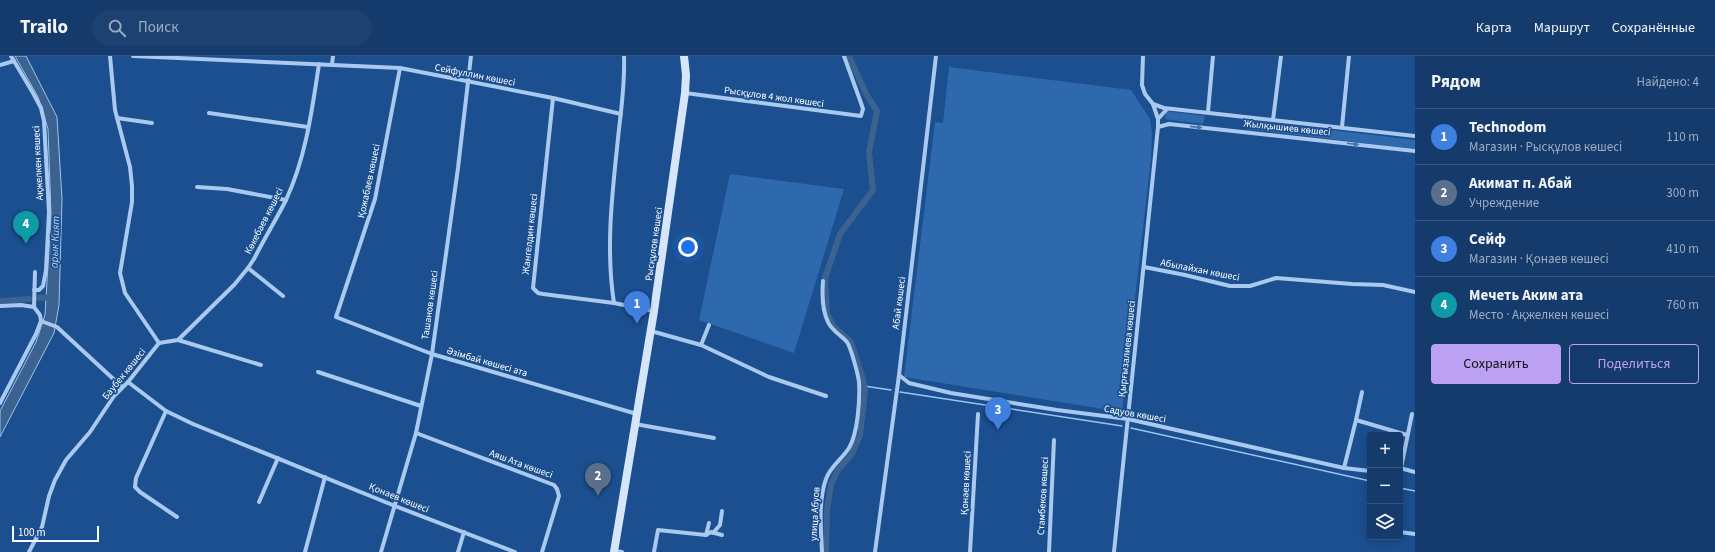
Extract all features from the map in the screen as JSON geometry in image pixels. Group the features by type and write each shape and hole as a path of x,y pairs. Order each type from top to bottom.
{"main road":[{"name":"Рысқұлов көшесі","path":"617,552 635,424 654,311 685,93 686,75 684,56"}],"street":[{"name":"Ақжелкен көшесі","path":"11,56 40,108 44,121 46,141 49,212 46,270 43,286 38,290 34,290"},
{"name":"Баубек көшесі","path":"29,552 42,527 49,496 66,460 90,432 114,396 128,382 159,343 125,293 120,273 132,202 132,186 130,167 116,118 110,56"},
{"name":"Сейфуллин көшесі","path":"133,56 400,68 553,98 621,114"},
{"path":"332,64 333,56"},
{"name":"Ташанов көшесі","path":"381,552 416,433 432,354 471,56"},
{"path":"614,303 609,257 614,178 625,80 624,56"},
{"name":"Рысқұлов 4 жол көшесі","path":"685,93 861,116 863,110 844,56"},
{"name":"Абай көшесі","path":"875,552 899,375 936,56"},
{"path":"1143,56 1142,85 1145,94 1153,104 1158,119 1144,268"},
{"path":"1208,112 1213,56"},
{"path":"1273,120 1281,56"},
{"path":"1342,127 1349,56"},
{"path":"0,65 14,61"},
{"name":"Көкебаев көшесі","path":"178,340 234,285 248,268 286,200 304,150 319,64"},
{"name":"Қожабаев көшесі","path":"336,317 375,199 400,68"},
{"name":"Жангелдин көшесі","path":"553,98 533,288 538,293 543,294 614,303 654,311"},
{"name":"Жылқышиев көшесі","path":"1153,104 1167,109 1208,112 1415,136"},
{"path":"1158,119 1167,109"},
{"path":"209,113 308,126"},
{"path":"116,118 152,123"},
{"name":"Жылқышиев көшесі","path":"1158,127 1169,124 1415,151"},
{"path":"197,187 227,190 286,200"},
{"path":"248,268 283,296"},
{"name":"Абылайхан көшесі","path":"1144,268 1185,275 1230,286 1250,286 1276,278 1383,285 1415,292"},
{"name":"Қырғызалиева көшесі","path":"1114,552 1144,268"},
{"path":"0,403 36,334 41,321 40,315 34,307 35,272"},
{"name":"улица Абуов","path":"822,552 824,487 828,473 848,448 852,440 856,422 859,381 850,346 829,324 825,316 822,294 823,281"},
{"path":"0,306 21,305 34,307"},
{"name":"Әзімбай көшесі ата","path":"336,317 432,354 637,414"},
{"path":"41,321 57,327 122,387"},
{"path":"701,346 710,325"},
{"path":"651,331 701,346 769,377 826,396"},
{"path":"159,343 178,340 261,365"},
{"path":"318,372 421,406"},
{"name":"Садуов көшесі","path":"899,375 908,383 951,393 1057,410 1128,419 1344,468 1367,471"},
{"name":"Қонаев көшесі","path":"128,382 166,411 193,424 395,506 515,552"},
{"path":"1344,468 1362,392"},
{"path":"166,411 136,478 135,487 177,517"},
{"name":"Қонаев көшесі","path":"970,552 978,414"},
{"path":"1403,454 1412,414"},
{"path":"1356,420 1407,435"},
{"path":"635,424 714,438"},
{"name":"Аяш Ата көшесі","path":"416,433 554,485 559,496 542,552"},
{"name":"Стамбеков көшесі","path":"1049,552 1054,440"},
{"path":"259,502 278,458"},
{"path":"1403,469 1415,472"},
{"path":"304,552 325,477"},
{"path":"713,533 720,525 722,511"},
{"path":"706,535 709,523"},
{"path":"654,552 658,530 706,535 713,533 722,535"},
{"path":"458,552 464,532"},
{"path":"1403,532 1415,534"}],"shaded area":[{"path":"949,67 1131,90 1150,119 1152,133 1151,158 1122,412 904,377 935,122 943,123"},
{"path":"1166,111 1205,116 1203,124 1165,119"},
{"path":"1248,120 1415,140 1415,149 1246,129"},
{"path":"730,174 844,189 794,353 699,320"}],"water":[{"name":"арык Кият","path":"15,56 26,56 57,117 62,199 59,305 54,333 0,437 0,411 36,342 45,315 51,214 48,129 38,97"}],"waterway":[{"path":"826,552 827,510 831,484 838,470 852,454 860,435 865,392 863,379 851,342 833,326 827,313 825,278 840,234 873,190 869,152 877,111 866,94 849,56"},
{"path":"39,298 52,297"},
{"path":"0,301 29,299"},
{"path":"864,386 891,390"},
{"path":"900,392 1122,426"},
{"path":"1131,428 1367,480"},
{"path":"1403,489 1415,491"}],"place":[{"name":"Мечеть Аким ата","path":"26,244"},
{"name":"Technodom","path":"637,324"},
{"name":"Сейф","path":"998,430"},
{"name":"Акимат п. Абай","path":"598,496"}]}
